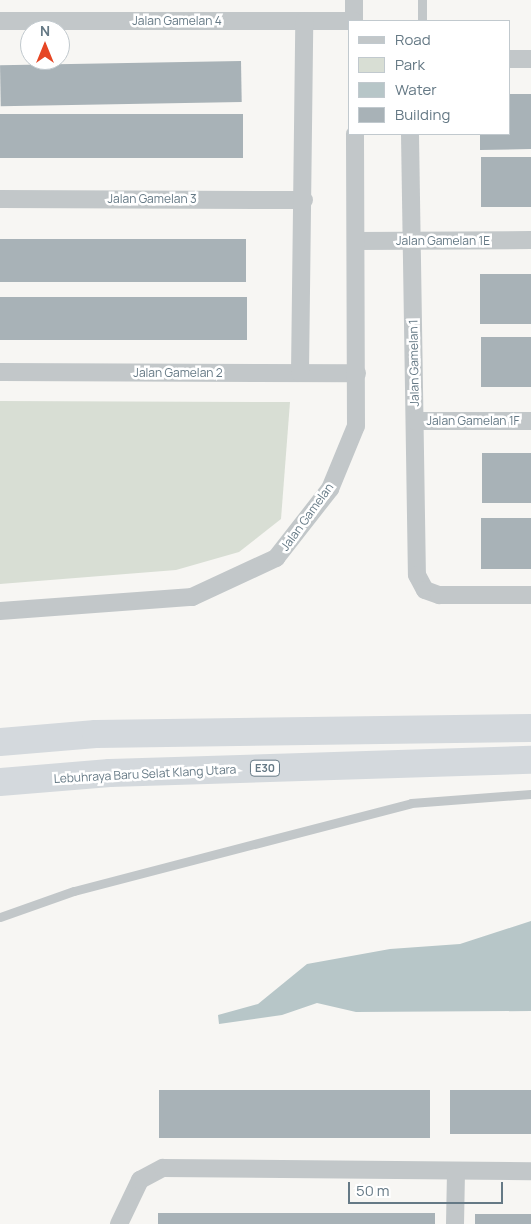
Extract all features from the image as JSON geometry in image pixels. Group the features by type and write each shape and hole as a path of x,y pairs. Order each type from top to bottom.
{"highway":[{"path":"0,742 96,734 531,728"},
{"name":"Lebuhraya Baru Selat Klang Utara","path":"0,782 110,773 531,760"}],"street":[{"path":"354,0 354,20"},
{"name":"Jalan Gamelan 4","path":"0,21 348,21"},
{"path":"300,373 304,200 304,21"},
{"path":"511,59 531,59"},
{"name":"Jalan Gamelan","path":"0,611 192,597 276,558 330,489 356,426 355,135"},
{"name":"Jalan Gamelan 1","path":"410,135 416,576 425,590 439,595 531,595"},
{"name":"Jalan Gamelan 3","path":"0,199 304,200"},
{"name":"Jalan Gamelan 1E","path":"356,241 531,240"},
{"name":"Jalan Gamelan 2","path":"0,372 357,373"},
{"name":"Jalan Gamelan 1F","path":"415,421 531,421"},
{"path":"118,1224 140,1180 163,1168 531,1171"},
{"path":"456,1171 456,1224"}],"lane":[{"path":"422,0 422,20"},
{"path":"0,917 74,891 411,803 531,794"}],"green space":[{"path":"0,401 290,402 281,519 239,552 176,570 0,584"}],"water":[{"path":"531,921 531,1011 356,1012 317,1003 282,1015 219,1024 218,1015 258,1004 307,964 390,949 460,944"}],"building":[{"path":"241,61 242,102 1,106 0,65 20,65 20,70 70,70 70,64"},
{"path":"511,94 531,94 531,149 480,150 480,135 511,135"},
{"path":"0,114 243,114 243,158 0,158"},
{"path":"481,157 531,157 531,207 481,207"},
{"path":"0,239 246,239 246,282 0,282"},
{"path":"480,274 531,274 531,324 480,324"},
{"path":"0,297 247,297 247,340 0,340"},
{"path":"481,337 531,337 531,387 481,387"},
{"path":"482,453 531,453 531,503 482,503"},
{"path":"481,518 531,518 531,569 481,569"},
{"path":"159,1090 430,1090 430,1138 159,1138"},
{"path":"450,1090 531,1090 531,1134 450,1134"},
{"path":"158,1213 435,1213 435,1224 158,1224"},
{"path":"475,1214 531,1214 531,1224 475,1224"}]}
